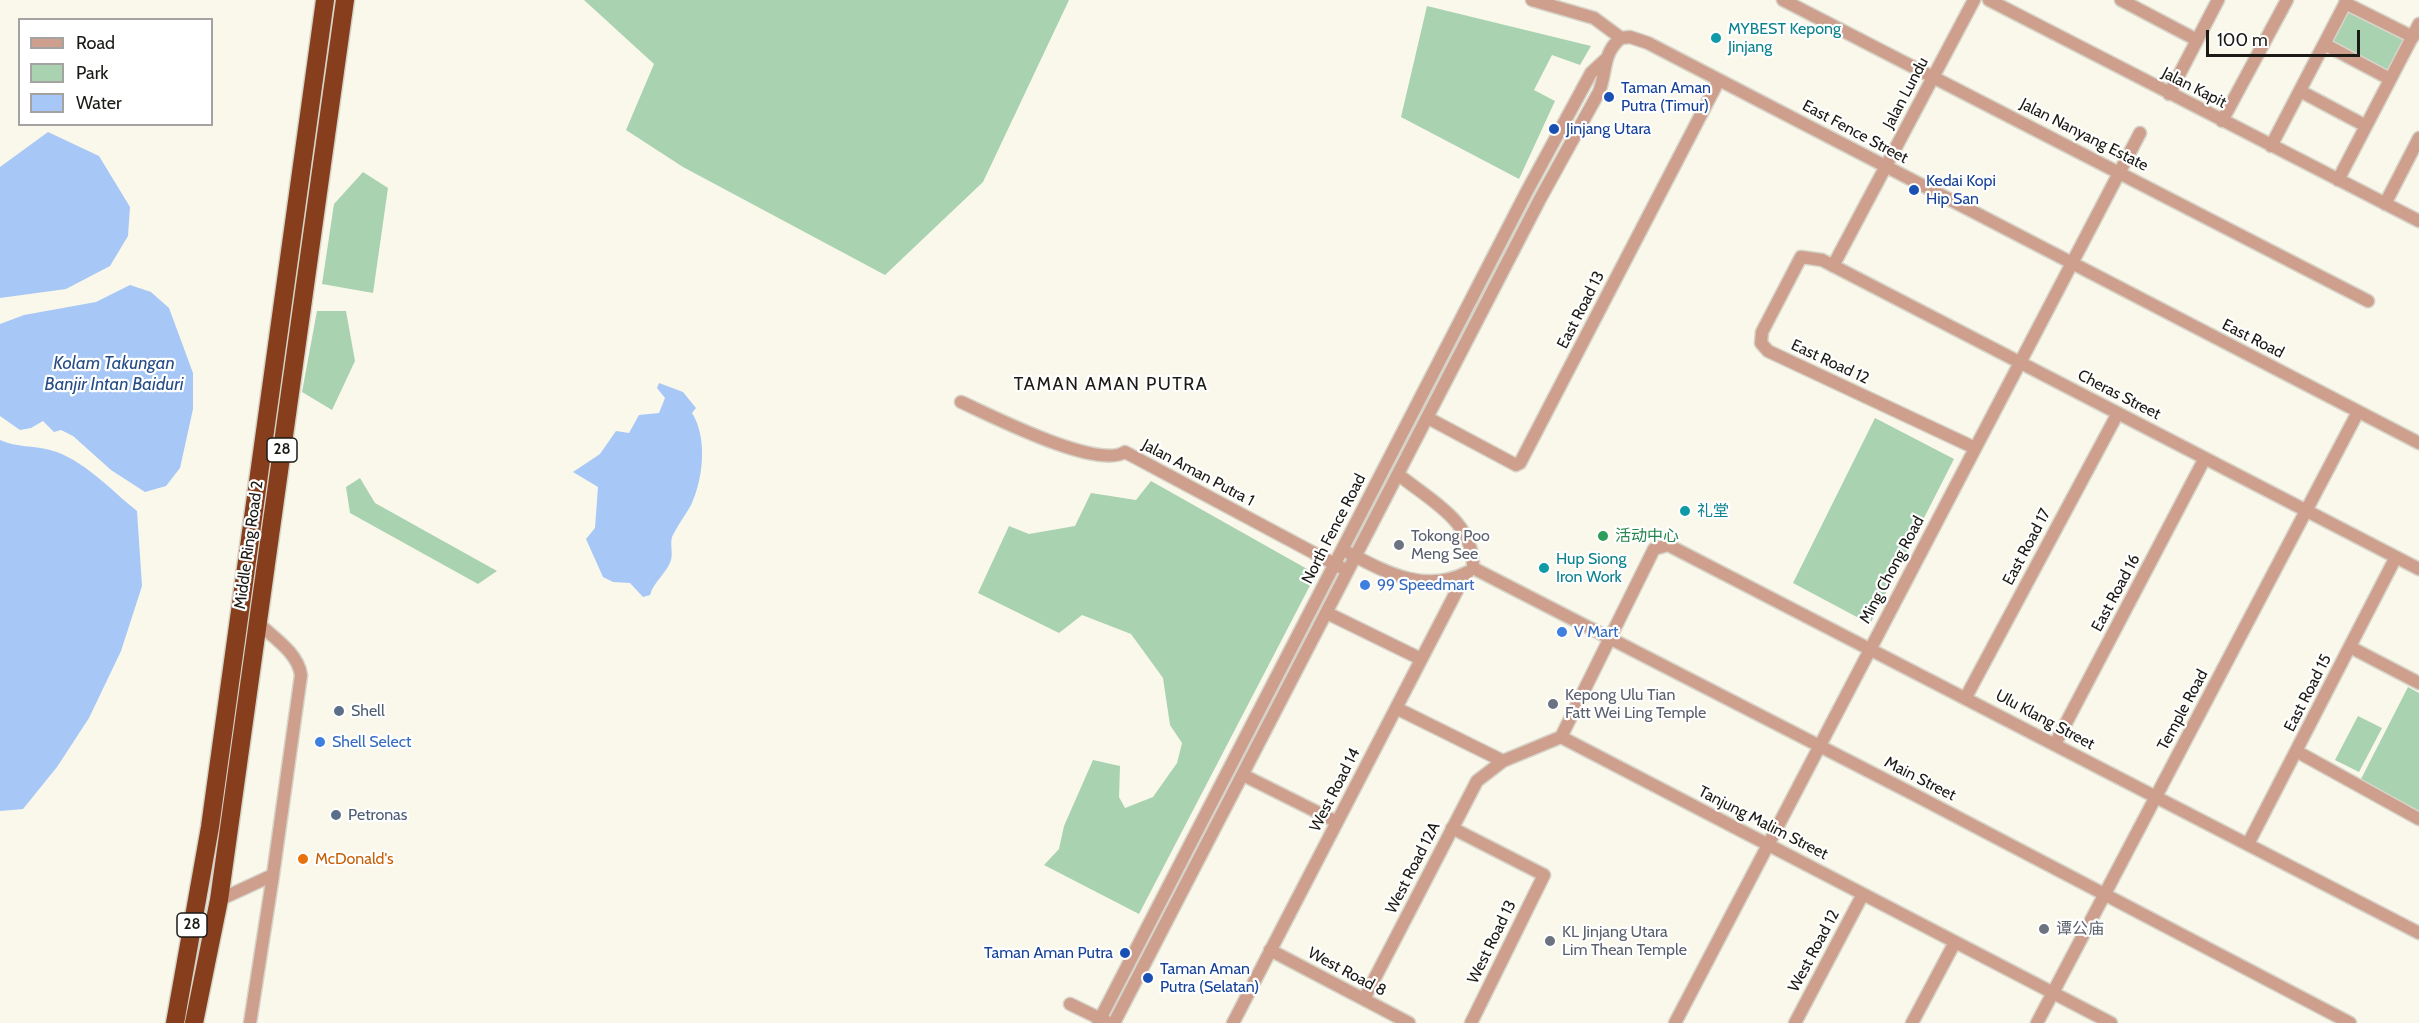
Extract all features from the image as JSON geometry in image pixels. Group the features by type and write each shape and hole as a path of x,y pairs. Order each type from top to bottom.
{"highway":[{"name":"Middle Ring Road 2","path":"175,1023 210,827 325,0"},
{"name":"Middle Ring Road 2","path":"194,1023 219,900 345,0"}],"street":[{"path":"1532,0 1594,18 1621,38"},
{"name":"Jalan Nanyang Estate","path":"1784,0 2368,301"},
{"name":"Jalan Lundu","path":"1833,266 1974,0"},
{"name":"Jalan Kapit","path":"1989,0 2222,122 2419,221"},
{"path":"2121,0 2197,40"},
{"path":"2169,94 2218,0"},
{"path":"2222,122 2287,0"},
{"path":"2271,146 2346,2 2413,37"},
{"path":"2338,180 2419,24"},
{"name":"East Fence Street","path":"1621,38 1630,37 1648,43 2071,264"},
{"name":"North Fence Road","path":"1114,1023 1540,199 1599,92 1605,76 1605,60 1609,49 1621,38"},
{"path":"2324,44 2391,79"},
{"name":"North Fence Road","path":"1102,1022 1146,926 1526,193 1591,73 1605,60"},
{"name":"East Road 13","path":"1428,418 1516,465 1520,463 1719,80"},
{"path":"2300,91 2366,126"},
{"name":"Ming Chong Road","path":"1675,1023 2140,133"},
{"path":"2385,204 2419,138"},
{"name":"Cheras Street","path":"1801,257 1822,260 2419,569"},
{"name":"East Road 12","path":"1801,257 1762,332 1761,343 1768,351 1975,448"},
{"name":"East Road","path":"2071,264 2419,443"},
{"name":"Jalan Aman Putra 1","path":"961,402 1043,439 1084,452 1108,458 1125,452 1348,571"},
{"name":"Temple Road","path":"2037,1023 2358,412"},
{"name":"East Road 17","path":"1966,697 2118,413"},
{"name":"East Road 16","path":"2055,744 2205,458"},
{"path":"1342,550 1408,580 1430,582 1452,579 1470,570 1473,553 1466,533 1451,514 1399,475"},
{"name":"Ulu Klang Street","path":"1610,639 1654,549 1668,545 2419,933"},
{"name":"East Road 15","path":"2248,844 2396,557"},
{"name":"Main Street","path":"1470,570 1819,746 2350,1023"},
{"name":"West Road 14","path":"1233,1023 1421,659 1470,570"},
{"path":"1327,613 1421,659"},
{"path":"250,1023 301,675 300,664 258,623"},
{"path":"1396,708 1503,761 1561,737 1610,639"},
{"path":"2350,647 2419,683"},
{"name":"Tanjung Malim Street","path":"1561,737 2111,1023"},
{"path":"2296,751 2419,819"},
{"name":"West Road 12A","path":"1364,999 1477,781 1503,761"},
{"path":"1243,775 1337,822"},
{"name":"West Road 13","path":"1452,828 1544,875 1471,1023"},
{"path":"219,900 273,875"},
{"name":"West Road 12","path":"1795,1023 1863,894"},
{"path":"1146,926 1161,934"},
{"path":"1912,1023 1955,942"},
{"name":"West Road 8","path":"1270,951 1409,1023"},
{"path":"1070,1004 1102,1022"}],"green space":[{"path":"584,0 1069,0 983,182 885,275 683,167 626,130 654,64"},
{"path":"1427,6 1591,46 1580,65 1552,55 1534,90 1555,101 1519,179 1401,117"},
{"path":"2349,10 2406,40 2389,72 2332,42"},
{"path":"363,172 388,188 373,293 322,284 334,204"},
{"path":"317,311 346,311 355,361 332,410 302,392"},
{"path":"1875,418 1954,459 1870,624 1793,583"},
{"path":"360,478 375,503 497,571 478,584 350,513 346,487"},
{"path":"1151,481 1316,574 1139,914 1044,865 1059,849 1064,826 1093,760 1120,766 1119,797 1125,808 1153,797 1177,763 1182,743 1170,725 1163,678 1131,634 1082,615 1059,633 978,593 1009,526 1029,534 1075,526 1091,493 1136,500"},
{"path":"2408,687 2419,693 2419,813 2361,779"},
{"path":"2358,716 2382,728 2359,772 2335,760"}],"water":[{"path":"48,132 99,156 130,207 128,236 110,266 66,289 0,298 0,167"},
{"name":"Kolam Takungan Banjir Intan Baiduri","path":"130,285 151,292 169,308 193,373 193,409 180,468 166,486 145,492 111,470 73,436 61,430 54,432 43,421 31,428 20,430 0,416 0,324 24,315 96,302"},
{"path":"659,383 683,392 696,408 692,413 700,434 702,459 695,495 672,537 672,557 669,565 654,585 650,595 643,597 630,583 613,582 603,577 586,539 595,528 598,487 573,472 600,454 616,431 629,433 639,415 659,413 665,398 657,388"},
{"path":"0,440 50,450 74,460 137,511 142,586 121,651 89,718 57,767 23,809 0,811"}],"place":[{"name":"MYBEST Kepong Jinjang","path":"1716,38"},
{"name":"Taman Aman Putra (Timur)","path":"1609,97"},
{"name":"Jinjang Utara","path":"1554,129"},
{"name":"Kedai Kopi Hip San","path":"1914,190"},
{"name":"礼堂","path":"1685,511"},
{"name":"活动中心","path":"1603,536"},
{"name":"Tokong Poo Meng See","path":"1399,545"},
{"name":"Hup Siong Iron Work","path":"1544,568"},
{"name":"99 Speedmart","path":"1365,585"},
{"name":"V Mart","path":"1562,632"},
{"name":"Kepong Ulu Tian Fatt Wei Ling Temple","path":"1553,704"},
{"name":"Shell","path":"339,711"},
{"name":"Shell Select","path":"320,742"},
{"name":"Petronas","path":"336,815"},
{"name":"McDonald's","path":"303,859"},
{"name":"谭公庙","path":"2044,929"},
{"name":"KL Jinjang Utara Lim Thean Temple","path":"1550,941"},
{"name":"Taman Aman Putra","path":"1125,953"},
{"name":"Taman Aman Putra (Selatan)","path":"1148,978"}],"district":[{"name":"TAMAN AMAN PUTRA","path":"1111,385"}]}
